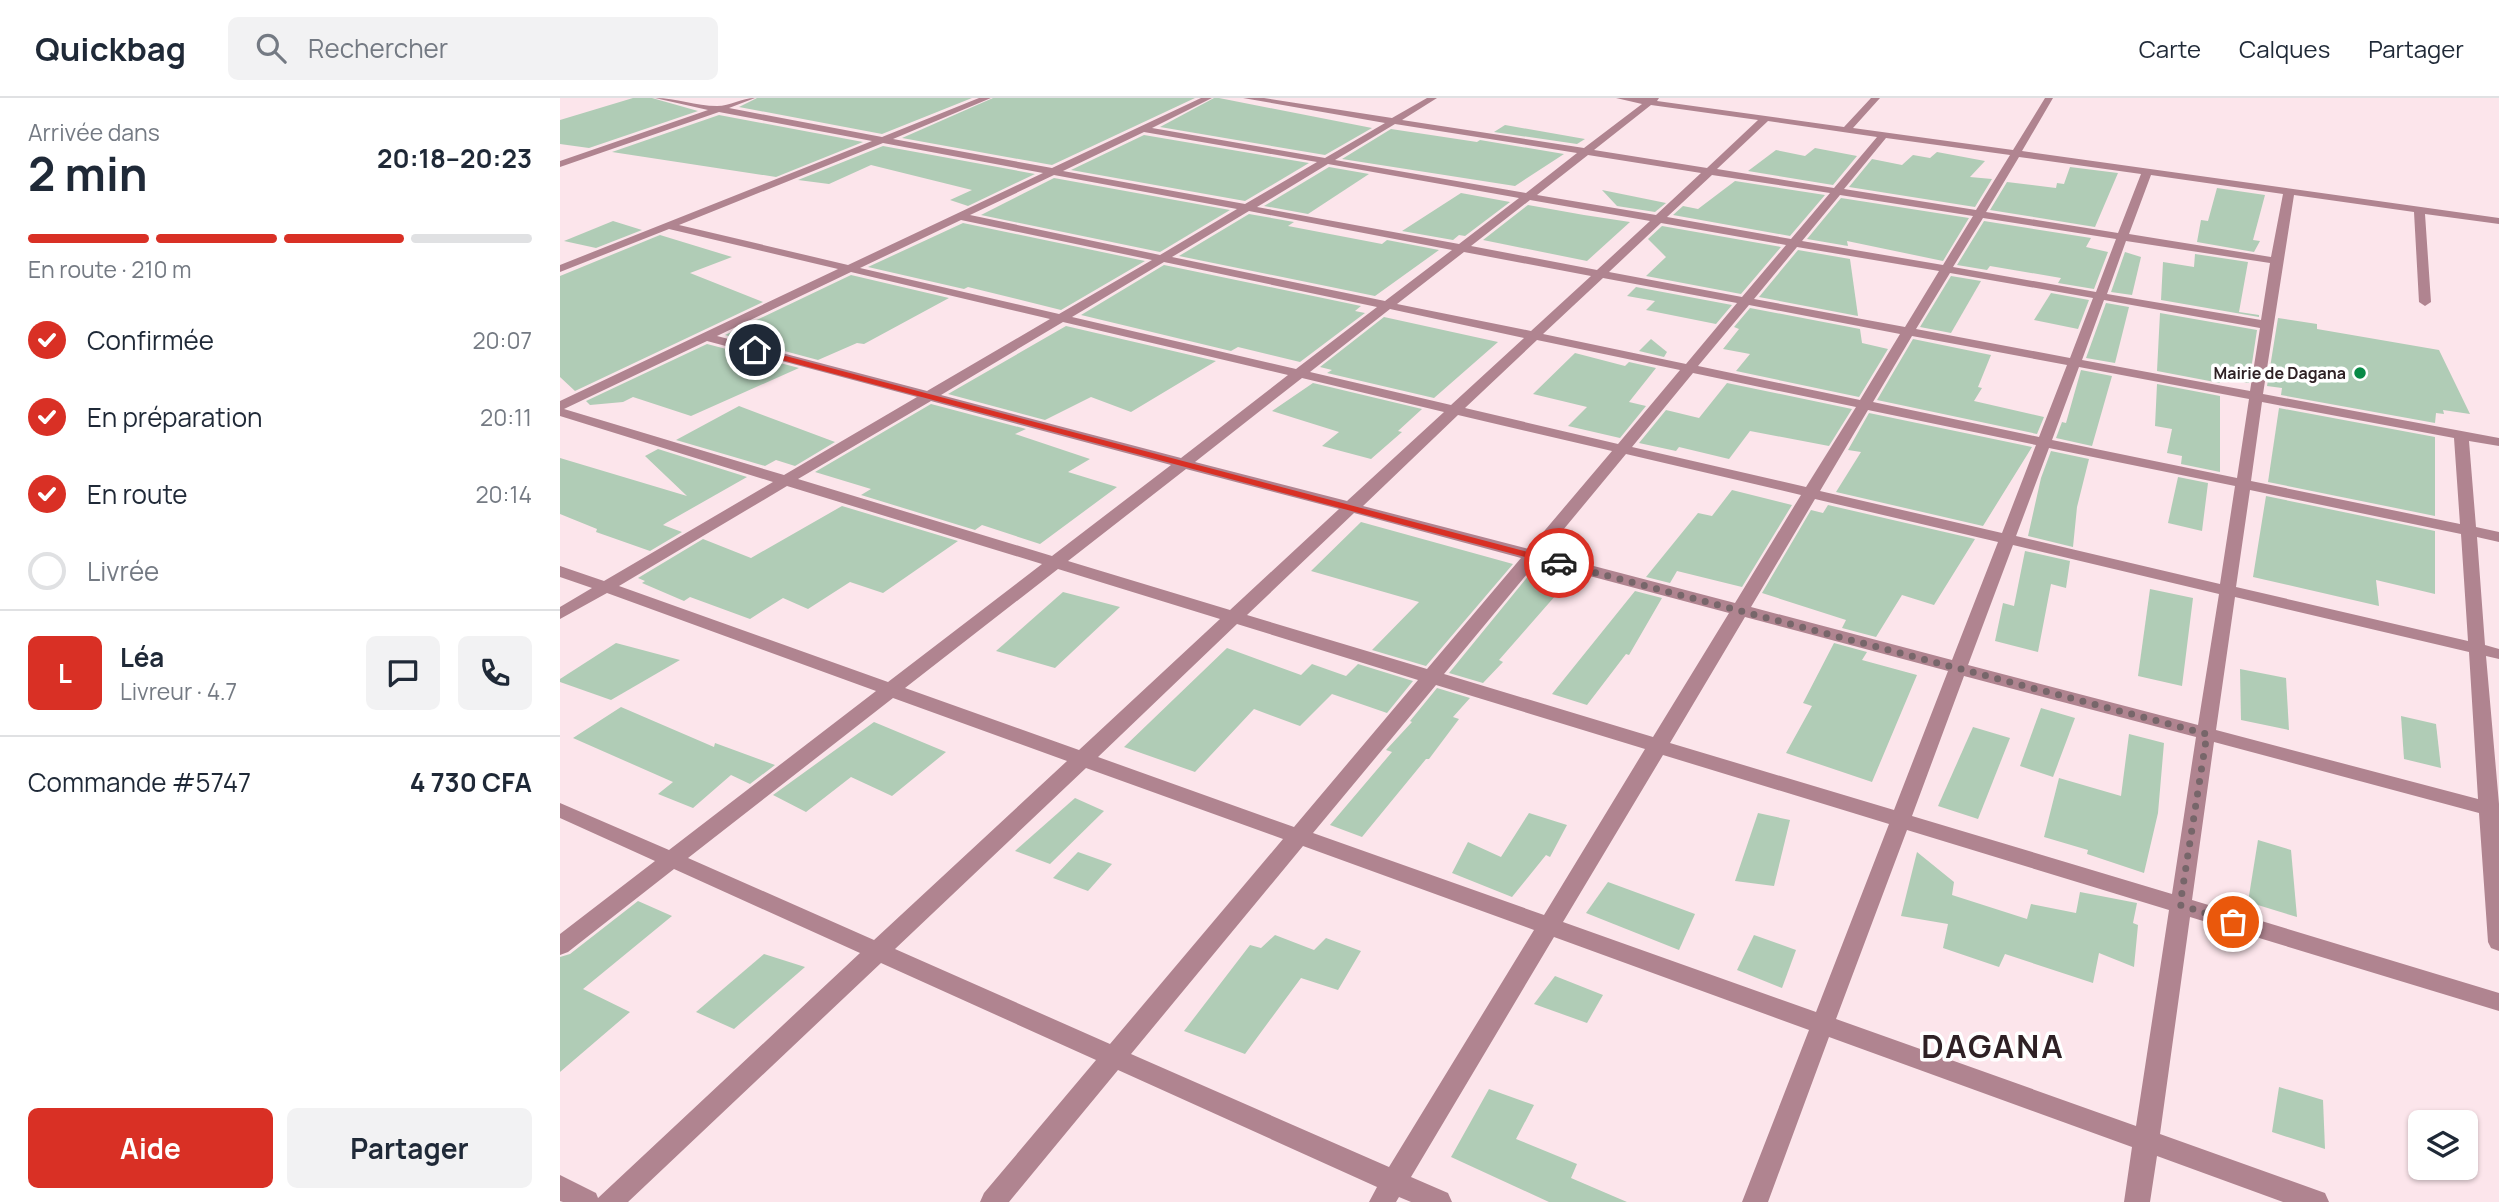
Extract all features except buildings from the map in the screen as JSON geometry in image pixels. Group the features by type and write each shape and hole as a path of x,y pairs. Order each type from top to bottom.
{"street":[{"path":"659,98 2499,442"},
{"path":"560,164 751,98"},
{"path":"560,269 987,98"},
{"path":"560,406 1208,98"},
{"path":"1247,98 2276,261"},
{"path":"560,614 1433,98"},
{"path":"1620,98 1652,100 1765,119 2499,221"},
{"path":"1846,130 1877,98"},
{"path":"1389,1192 2049,99"},
{"path":"560,946 1652,100"},
{"path":"610,1202 1765,119"},
{"path":"1142,129 2266,325"},
{"path":"993,1202 1884,135"},
{"path":"1755,1202 2147,172"},
{"path":"2137,1202 2266,325 2289,192"},
{"path":"2419,210 2425,302"},
{"path":"959,216 2499,537"},
{"path":"668,226 2499,654"},
{"path":"706,337 2494,810"},
{"path":"560,412 2499,1002"},
{"path":"2461,435 2477,649 2494,810 2499,942"},
{"path":"560,571 2316,1202"},
{"path":"560,810 1114,1057 1389,1192 1439,1202"},
{"path":"560,1186 587,1202"}],"way so far":[{"path":"1559,563 2207,734 2180,905 2233,922"}],"place":[{"name":"Mairie de Dagana","path":"2360,373"}],"district":[{"name":"DAGANA","path":"1993,1047"}],"route":[{"path":"755,350 1559,563"}]}
